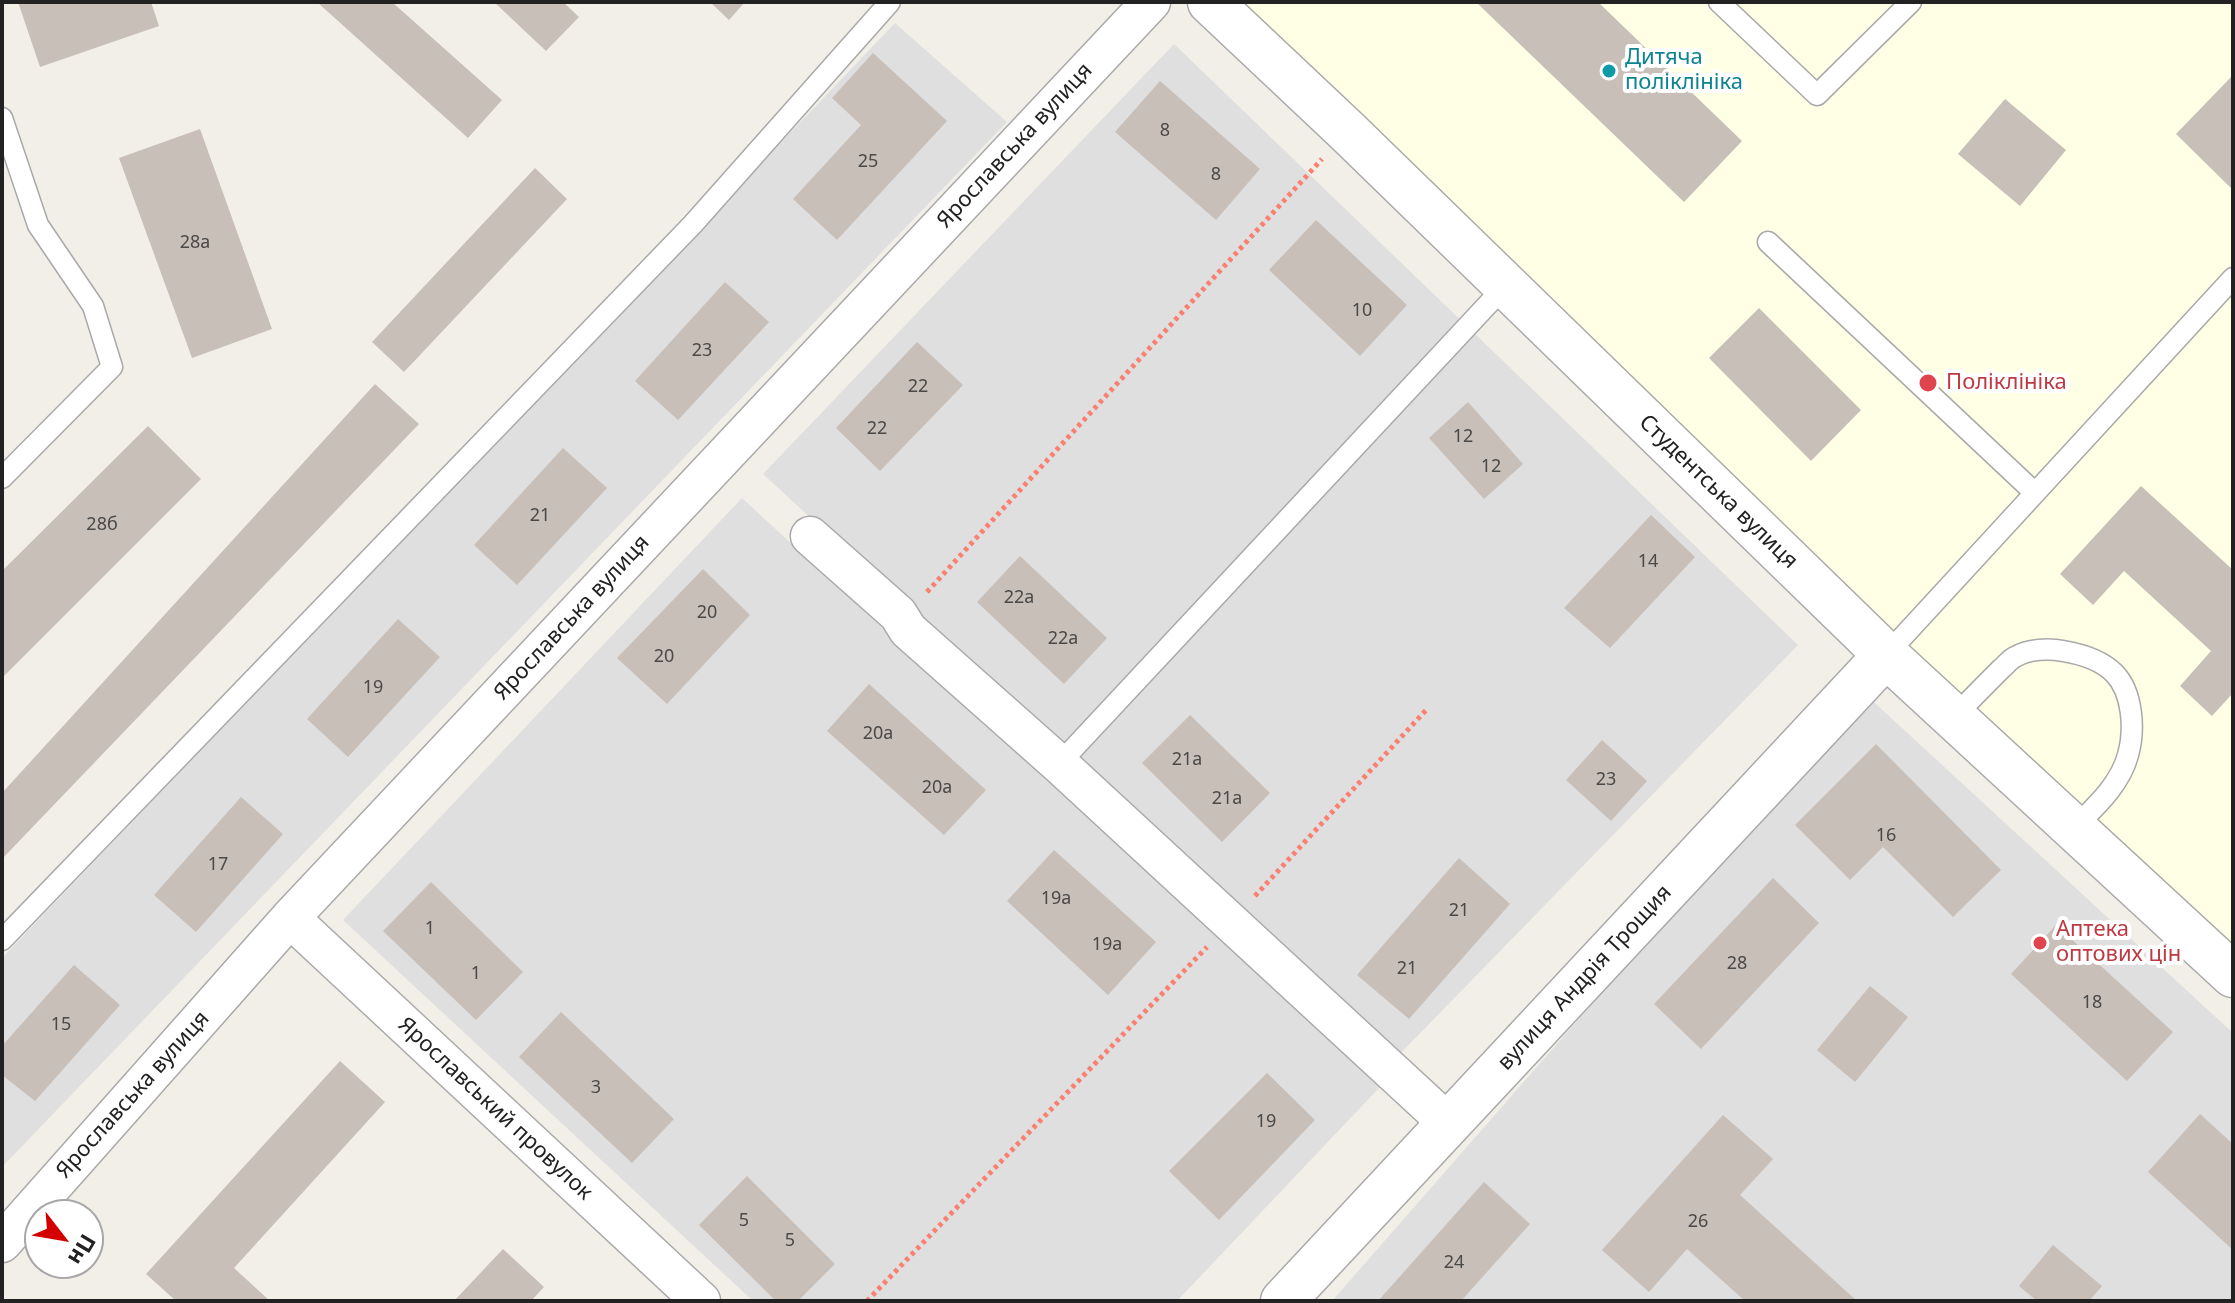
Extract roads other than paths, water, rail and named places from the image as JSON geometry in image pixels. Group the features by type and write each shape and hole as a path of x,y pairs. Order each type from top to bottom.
{"street":[{"name":"Ярославська вулиця","path":"2,1243 290,918 1151,2"},
{"name":"Студентська вулиця","path":"1210,2 1347,131 1886,655 2233,975"},
{"path":"810,536 898,614 908,630 1059,764 1449,1124"},
{"name":"вулиця Андрія Трощия","path":"1283,1301 1886,655"},
{"name":"Ярославський провулок","path":"290,918 701,1301"}],"lane":[{"path":"2,940 693,224 890,2"},
{"path":"1719,2 1817,95 1911,2"},
{"path":"2,118 6,143 38,225 93,306 112,367 2,478"},
{"path":"1768,242 2035,493"},
{"path":"1886,655 2233,278"},
{"path":"1059,764 1506,285"},
{"path":"1954,717 2015,657 2035,651 2054,649 2077,653 2115,674 2128,698 2132,724 2129,753 2120,775 2074,828"}],"place":[{"name":"Дитяча поліклініка","path":"1609,71"},
{"name":"Поліклініка","path":"1928,383"},
{"name":"Аптека оптових цін","path":"2040,943"}]}
